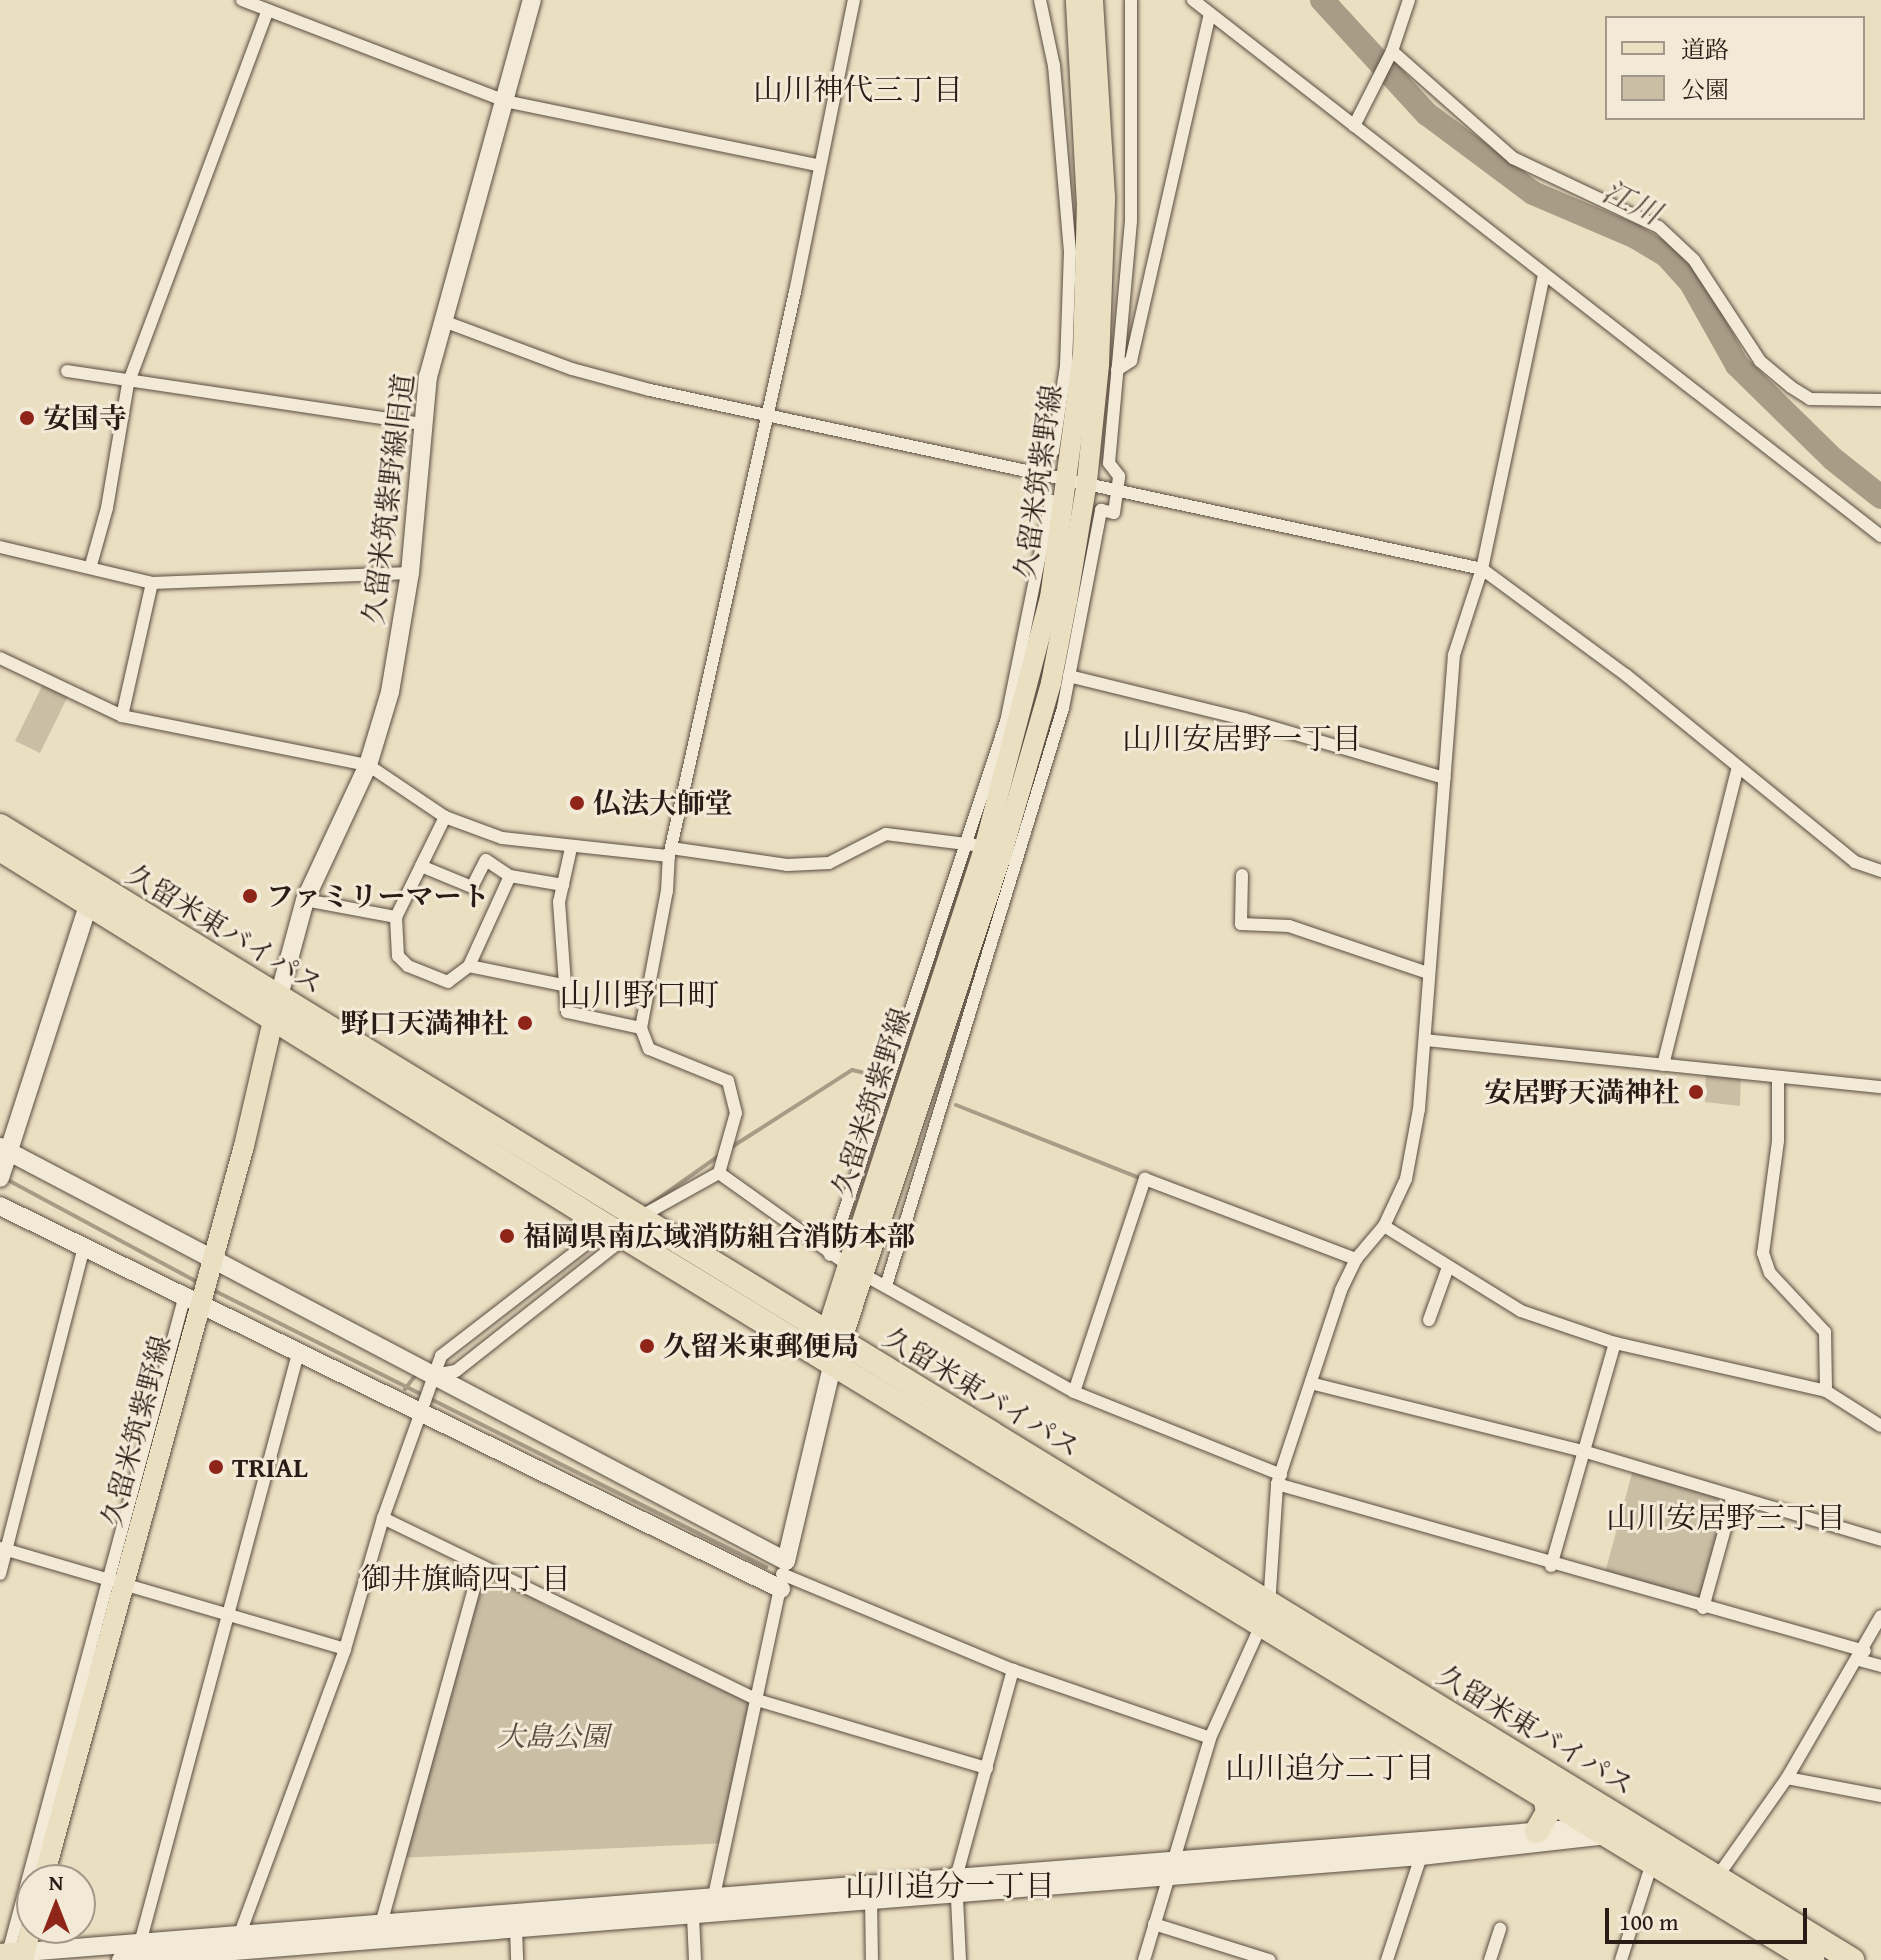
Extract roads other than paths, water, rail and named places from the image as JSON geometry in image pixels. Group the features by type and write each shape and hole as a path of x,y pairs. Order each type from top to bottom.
{"highway":[{"name":"久留米東バイパス","path":"0,826 276,1007 625,1227 834,1347 1712,1886 1812,1960"},
{"name":"久留米東バイパス","path":"0,849 276,1007"},
{"name":"久留米東バイパス","path":"1267,1612 1544,1792 1616,1826 1653,1859 1712,1886 1852,1960"},
{"path":"1537,1831 1548,1812 1544,1792"}],"main road":[{"name":"久留米筑紫野線","path":"1076,0 1087,234 1078,479"},
{"name":"久留米筑紫野線","path":"834,1347 848,1265 1002,852 1051,683 1078,479 1099,364 1105,197 1093,0"},
{"name":"久留米筑紫野線","path":"47,1864 116,1582 192,1299 210,1264 276,1007"}],"street":[{"path":"242,0 505,101 818,165"},
{"name":"久留米筑紫野線旧道","path":"276,1007 305,900 368,765 390,692 410,573 421,424 428,377 446,322 532,0"},
{"path":"228,1956 243,1933 345,1649 383,1518 418,1413 441,1356 625,1227 719,1173 736,1113 728,1081 649,1049 641,1028 670,852 854,0"},
{"path":"848,1265 964,841 1006,722 1025,649 1051,501 1040,496 1037,471 1041,453 1053,451 1066,366 1070,252 1054,66 1040,0"},
{"path":"886,1286 1002,852 1069,676 1101,510 1114,513 1119,476 1109,463 1131,221 1131,0"},
{"path":"1193,0 1881,536"},
{"path":"1398,0 1401,21"},
{"path":"1354,126 1392,51 1410,0"},
{"path":"91,565 107,508 128,384 268,10"},
{"path":"1117,370 1131,361 1210,14"},
{"path":"1392,51 1513,158 1659,227 1694,260 1760,361 1791,387 1810,399 1881,400"},
{"path":"1144,1960 1210,1738 1267,1612 1279,1480 1314,1384 1341,1290 1356,1259 1384,1226 1406,1179 1425,1040 1454,655 1482,569 1544,276"},
{"path":"446,322 572,369 1482,569 1626,675 1855,862 1881,871"},
{"path":"67,371 128,384 421,424"},
{"path":"0,547 91,565 152,583 410,573"},
{"path":"122,716 152,583"},
{"path":"0,658 122,716 368,765 445,817 502,838 571,848 670,852 787,865 829,863 886,834 964,841 1002,852"},
{"path":"1069,676 1244,719 1445,778"},
{"path":"1663,1065 1738,767"},
{"path":"445,817 396,917 398,956 408,966 448,982 469,966 510,876"},
{"path":"571,848 559,902 567,1012 641,1028"},
{"path":"421,866 472,887 486,860 510,876 563,885"},
{"path":"1242,875 1241,924 1289,926 1428,973"},
{"path":"305,900 396,917"},
{"path":"0,1178 4,1150 89,902"},
{"path":"469,966 567,986"},
{"path":"1425,1040 1881,1087"},
{"path":"1778,1077 1778,1141 1763,1253 1770,1273 1825,1332 1826,1391"},
{"path":"4,1150 210,1264 435,1375 783,1574"},
{"path":"719,1173 848,1265 1074,1392 1279,1480 1551,1566 1862,1655 1881,1666"},
{"path":"1074,1392 1145,1179 1356,1259"},
{"path":"0,1206 299,1350 418,1413 783,1574 1013,1670 1210,1738"},
{"path":"1384,1226 1447,1270 1521,1311 1615,1343 1826,1391 1881,1426"},
{"path":"435,1375 456,1371 625,1227"},
{"path":"0,1574 84,1246"},
{"path":"1429,1320 1447,1270"},
{"path":"1551,1566 1615,1343"},
{"path":"695,1960 693,1916 714,1896 834,1347"},
{"path":"132,1954 229,1615 299,1350"},
{"path":"1314,1384 1583,1451 1881,1540"},
{"path":"1703,1608 1734,1496"},
{"path":"383,1518 757,1700 987,1768"},
{"path":"4,1549 345,1649"},
{"path":"381,1924 480,1566"},
{"path":"116,1582 12,1956 228,1956 516,1928 693,1916 871,1899 955,1886"},
{"path":"1712,1886 1787,1778 1862,1655 1881,1616"},
{"path":"960,1960 955,1886 1013,1670"},
{"path":"1787,1778 1881,1796"},
{"path":"132,1954 243,1933 714,1896 955,1886 1423,1848 1616,1826"},
{"path":"1423,1848 1537,1831 1616,1826"},
{"path":"1387,1960 1423,1848"},
{"path":"1621,1960 1653,1859"},
{"path":"871,1899 872,1960"},
{"path":"1154,1924 1269,1960"},
{"path":"516,1928 517,1960"},
{"path":"1490,1960 1500,1929"}],"waterway":[{"name":"江川","path":"1322,0 1427,114 1533,193 1634,236 1666,255 1691,283 1737,365 1833,459 1881,497"},
{"path":"730,1148 852,1070 878,1076"},
{"path":"956,1105 1142,1179"},
{"path":"645,1208 720,1155"},
{"path":"6,1179 199,1283"},
{"path":"211,1289 766,1567"},
{"path":"174,1359 189,1306"},
{"path":"405,1389 418,1372"}],"place":[{"name":"安国寺","path":"27,418"},
{"name":"仏法大師堂","path":"577,803"},
{"name":"ファミリーマート","path":"250,896"},
{"name":"野口天満神社","path":"525,1023"},
{"name":"安居野天満神社","path":"1696,1092"},
{"name":"福岡県南広域消防組合消防本部","path":"507,1236"},
{"name":"久留米東郵便局","path":"647,1346"},
{"name":"TRIAL","path":"216,1467"}],"district":[{"name":"山川神代三丁目","path":"858,89"},
{"name":"山川安居野一丁目","path":"1242,738"},
{"name":"山川野口町","path":"639,995"},
{"name":"山川安居野三丁目","path":"1726,1517"},
{"name":"御井旗崎四丁目","path":"466,1578"},
{"name":"山川追分二丁目","path":"1330,1767"},
{"name":"山川追分一丁目","path":"950,1885"}],"park label":[{"name":"大島公園","path":"553,1736"}]}
